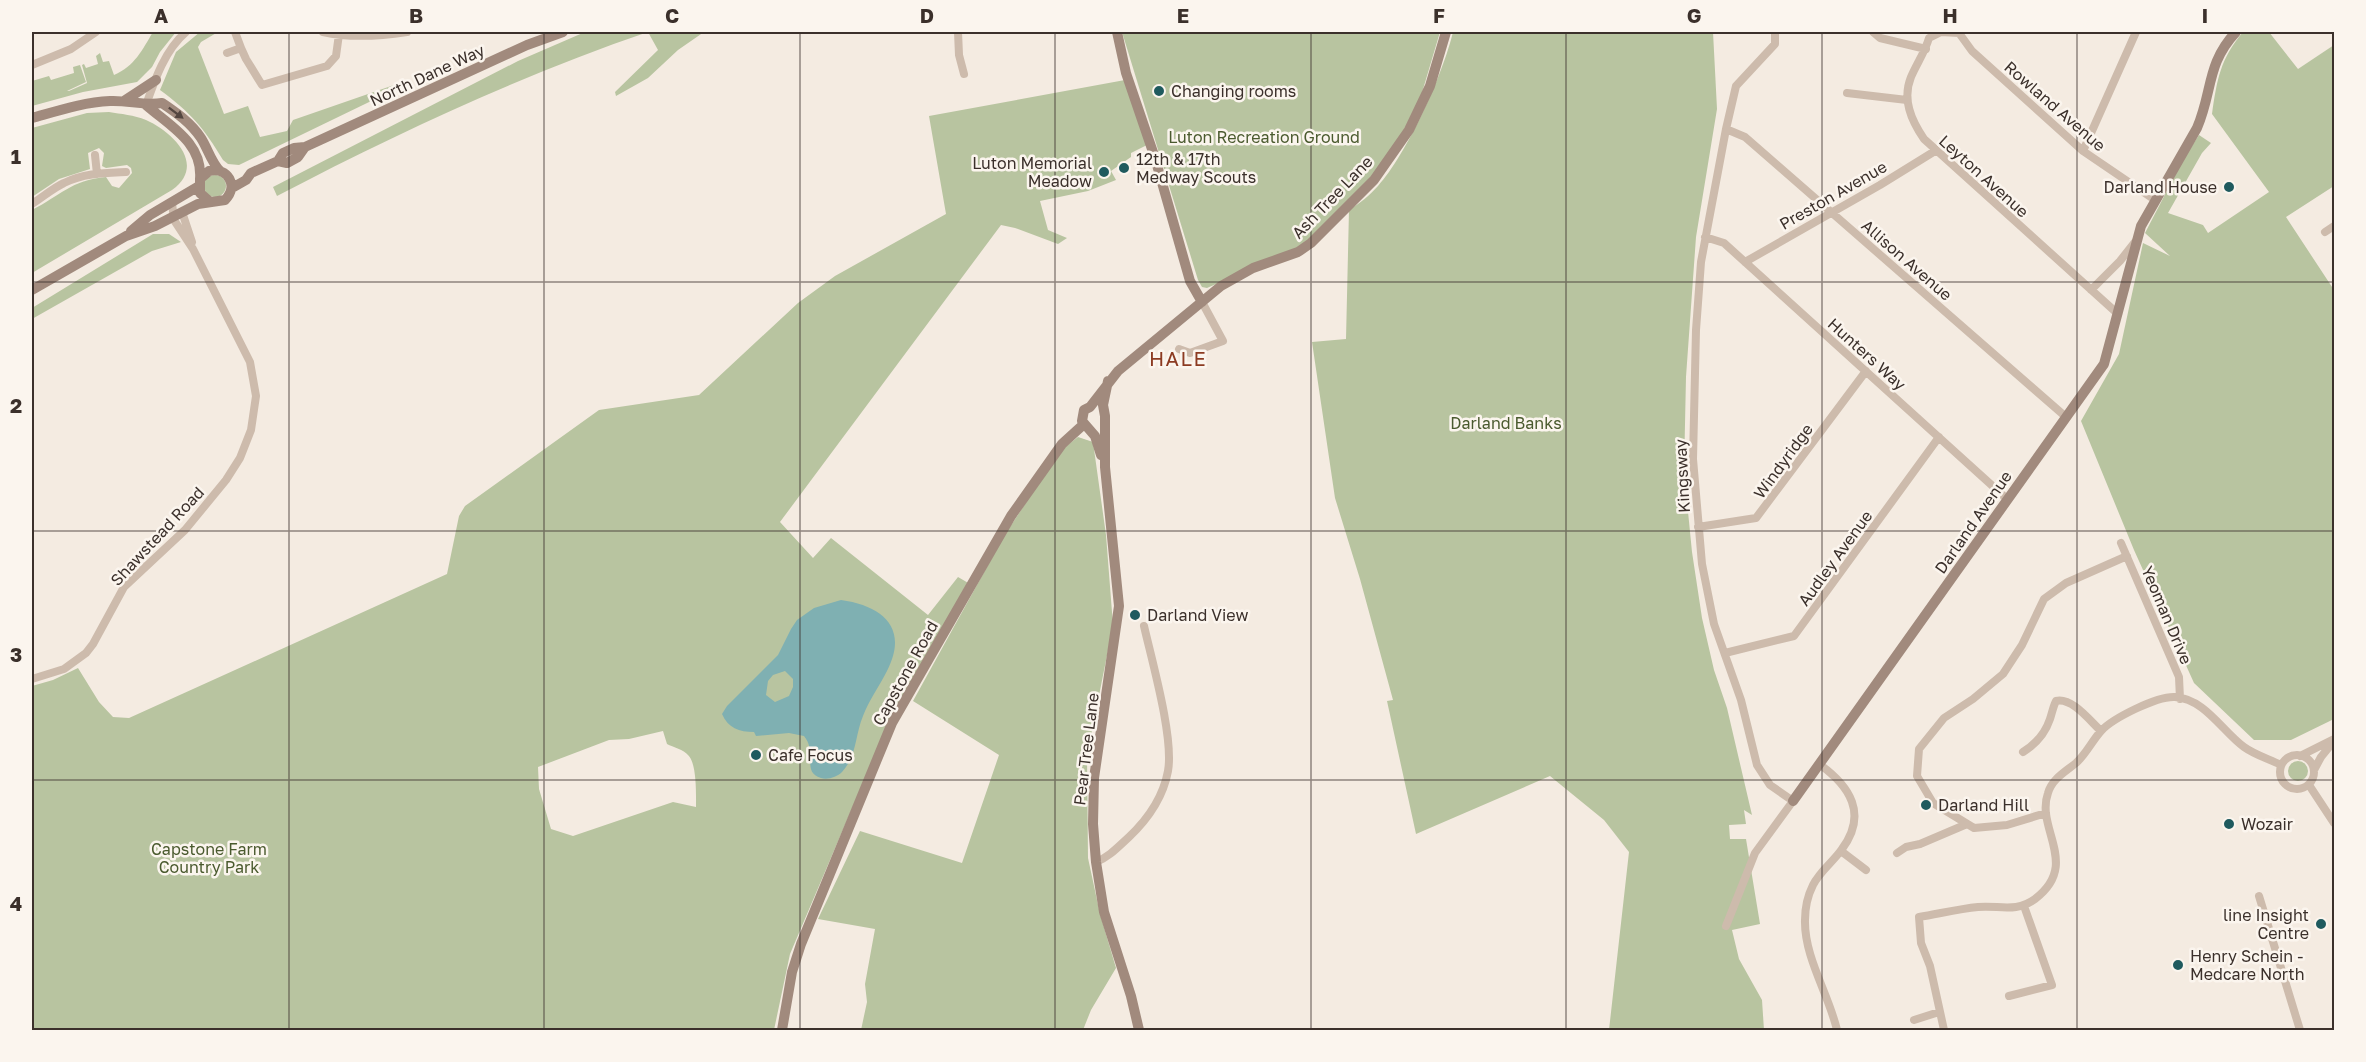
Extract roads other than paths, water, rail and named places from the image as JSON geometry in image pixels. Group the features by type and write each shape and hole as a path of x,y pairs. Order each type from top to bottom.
{"street":[{"path":"32,65 71,49 96,32"},
{"path":"146,105 170,49 186,32"},
{"path":"235,32 246,59 262,85 327,66 336,56 339,34"},
{"path":"323,32 389,35 407,32"},
{"name":"North Dane Way","path":"232,188 246,180 251,173 278,161 287,163 298,157 305,147 527,45 563,32"},
{"path":"958,32 959,55 964,74"},
{"path":"1117,32 1126,73 1155,158 1187,272 1223,341 1191,353 1179,349"},
{"name":"Ash Tree Lane","path":"1202,302 1236,276 1299,252 1311,243 1374,180 1409,130 1430,86 1446,32"},
{"name":"Kingsway","path":"1775,32 1775,44 1736,86 1705,237 1696,330 1693,459 1698,527 1708,597 1740,700 1757,765 1770,784 1793,801"},
{"path":"1873,32 1880,38 1926,49"},
{"path":"1848,93 1907,100 1910,78 1926,49 1929,38 1941,32"},
{"name":"Rowland Avenue","path":"1941,32 1959,33 1972,51 2083,151 2155,200"},
{"path":"2083,151 2136,32"},
{"name":"Darland Avenue","path":"2091,290 2120,261 2135,240 2155,200 2197,128 2203,115 2214,64 2220,52 2236,32"},
{"path":"226,53 241,48"},
{"path":"124,101 156,80"},
{"name":"Leyton Avenue","path":"1907,100 1916,128 1935,151 2118,314"},
{"path":"32,118 85,104 124,101 146,105 162,104 181,117 199,135 215,165 229,177 232,188 225,200 198,204 126,236 32,290"},
{"path":"146,105 181,132 189,143 198,159 202,196 210,202"},
{"name":"Allison Avenue","path":"1726,129 1744,137 2066,417"},
{"name":"Preston Avenue","path":"1745,262 1935,151"},
{"path":"95,155 97,174"},
{"path":"126,236 150,215 172,203 200,182 209,171 223,172"},
{"path":"32,204 68,181 97,174 126,172"},
{"name":"North Dane Way","path":"223,172 251,173"},
{"name":"Shawstead Road","path":"32,679 64,669 86,654 124,587 165,551 200,514 235,466 250,435 256,403 251,367 172,203"},
{"path":"2325,232 2334,226"},
{"name":"Hunters Way","path":"1705,237 1724,243 2007,499"},
{"name":"Darland Avenue","path":"1793,801 2104,364 2135,240"},
{"path":"1108,381 1104,416 1098,428 1087,426 1083,414 1108,381 1202,302"},
{"name":"Windyridge","path":"1698,527 1756,518 1866,371"},
{"path":"1090,406 1097,407 1104,416"},
{"name":"Pear Tree Lane","path":"1104,416 1105,467 1119,606 1094,778 1093,824 1104,912 1131,996 1139,1030"},
{"name":"Pear Tree Lane","path":"1087,426 1099,445 1105,467"},
{"name":"Capstone Road","path":"782,1030 792,972 801,944 892,723 1011,516 1062,444 1087,426"},
{"name":"Audley Avenue","path":"1725,653 1794,636 1939,437"},
{"name":"Yeoman Drive","path":"2121,543 2179,677 2180,699"},
{"path":"2046,813 2007,825 1974,828 1934,802 1917,776 1919,749 1944,718 1973,699 2004,674 2022,645 2044,598 2066,583 2127,556"},
{"path":"1096,862 1106,858 1147,820 1165,784 1169,768 1164,718 1144,626"},
{"path":"1944,1030 1930,966 1919,935 1919,917 1978,907 2024,906 2042,893 2053,875 2055,866 2055,845 2046,813 2047,796 2052,784 2076,762 2101,731 2118,719 2146,705 2176,697 2198,705 2246,748 2281,765"},
{"path":"2023,752 2041,737 2051,718 2056,701 2061,700 2072,705 2101,731"},
{"path":"2334,739 2320,756 2309,785 2300,789 2289,788 2282,780 2281,765 2289,757 2300,756 2334,739"},
{"path":"2300,756 2309,760 2314,770"},
{"path":"1819,764 1843,784 1853,806 1853,826 1841,851 1813,885 1805,910 1804,922 1807,944 1828,999 1836,1030"},
{"path":"2309,785 2334,822"},
{"path":"1726,926 1755,853 1793,801"},
{"path":"1897,853 1906,847 1920,844 1967,824"},
{"path":"1841,851 1866,870"},
{"path":"2259,896 2300,1030"},
{"path":"2009,996 2052,986 2024,906"},
{"path":"1914,1020 1939,1012"}],"water":[{"path":"841,600 869,608 888,622 893,631 895,643 887,671 860,723 847,766 840,774 827,779 815,775 812,771 810,749 804,736 789,733 756,736 754,732 739,730 731,726 722,714 727,706 778,655 797,620 814,608","holes":["785,671 793,679 793,687 789,696 775,702 766,695 768,681 773,675"]}],"place":[{"name":"Changing rooms","path":"1159,91"},
{"name":"12th & 17th Medway Scouts","path":"1124,168"},
{"name":"Luton Memorial Meadow","path":"1104,172"},
{"name":"Darland House","path":"2229,187"},
{"name":"Darland View","path":"1135,615"},
{"name":"Cafe Focus","path":"756,755"},
{"name":"Darland Hill","path":"1926,805"},
{"name":"Wozair","path":"2229,824"},
{"name":"line Insight Centre","path":"2321,924"},
{"name":"Henry Schein - Medcare North","path":"2178,965"}],"district":[{"name":"HALE","path":"1178,359"}],"park label":[{"name":"Luton Recreation Ground","path":"1264,137"},
{"name":"Darland Banks","path":"1506,423"},
{"name":"Capstone Farm Country Park","path":"209,858"}]}
